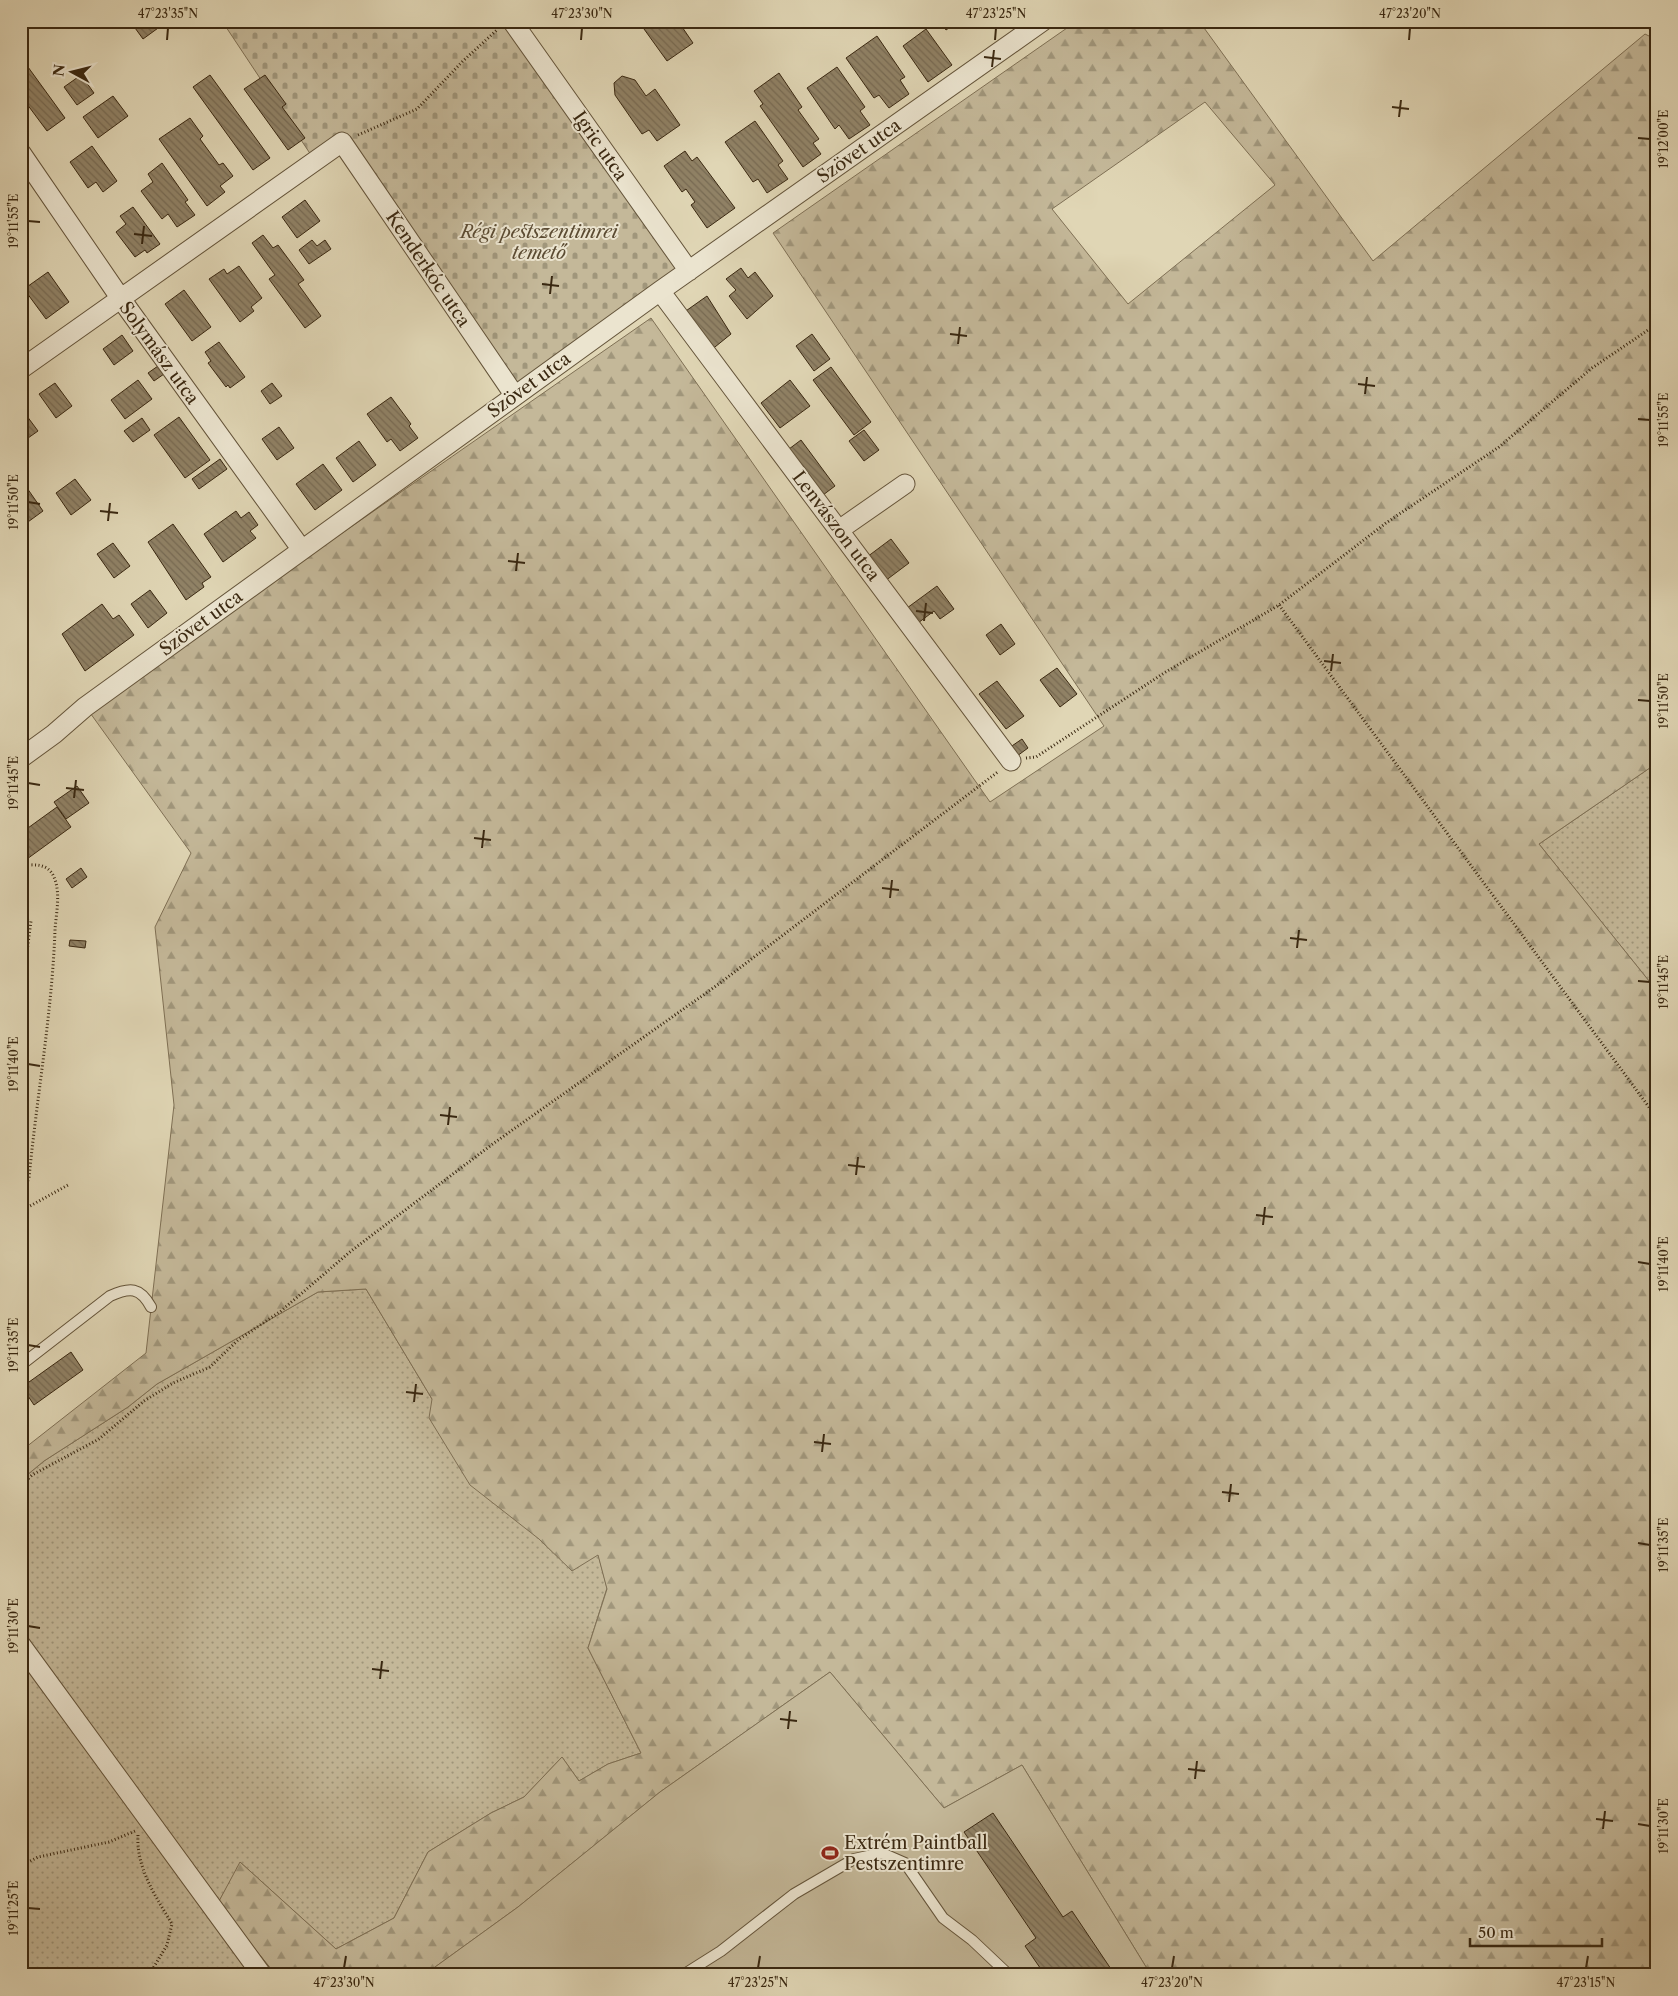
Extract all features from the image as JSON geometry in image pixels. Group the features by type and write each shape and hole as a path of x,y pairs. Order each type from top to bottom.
{"street":[{"name":"Szövet utca","path":"21,758 54,734 85,707 660,291 1043,21"},
{"name":"Igric utca","path":"512,22 689,271"},
{"path":"21,369 342,142"},
{"name":"Kenderkóc utca","path":"342,142 515,396"},
{"name":"Solymász utca","path":"21,153 121,299 302,550"},
{"name":"Lenvászon utca","path":"660,291 1011,761"},
{"path":"839,530 905,484"},
{"path":"21,1645 262,1975"}],"lane":[{"path":"21,1365 110,1296 124,1290 136,1291 142,1294 151,1307"},
{"path":"21,1403 21,1417"},
{"path":"683,1975 721,1951 794,1894 854,1859 882,1853 904,1863 943,1918 1009,1975"}],"path":[{"path":"342,142 417,109 495,30 512,22"},
{"path":"21,1486 32,1475 99,1439 144,1401 173,1383 210,1367 238,1340 281,1311 351,1251 486,1149 716,986 1011,761 1036,757 1164,673 1279,606 1386,523 1498,448 1592,368 1657,324"},
{"path":"1279,606 1657,1118"},
{"path":"21,866 40,865 48,868 54,876 57,891 53,981 29,1178 21,1195"},
{"path":"21,920 31,921 21,997"},
{"path":"21,1211 68,1185"},
{"path":"21,1866 38,1857 109,1842 138,1830 137,1853 153,1892 172,1924 167,1945 149,1975"}],"green space":[{"name":"Régi pestszentimrei temető","path":"222,21 512,21 689,271 515,396 342,142 315,161"},
{"path":"1077,21 1199,21 1373,261 1645,34 1657,40 1657,763 1539,844 1649,981 1657,1007 1657,1975 1151,1975 1022,1765 944,1808 830,1672 660,1792 518,1907 424,1975 276,1975 218,1903 240,1862 336,1949 394,1918 428,1852 491,1813 524,1797 562,1757 579,1781 608,1764 641,1753 588,1648 607,1589 598,1555 572,1571 539,1539 470,1485 429,1418 432,1399 366,1289 318,1292 157,1384 128,1407 44,1461 21,1480 21,1451 146,1353 174,1105 155,927 191,853 88,710 651,318 990,802 1104,726 773,233","holes":["1205,102 1275,185 1128,304 1052,209"]},
{"path":"1657,763 1657,1007 1649,981 1539,844"},
{"path":"366,1289 432,1399 539,1539 572,1570 598,1554 607,1588 588,1648 641,1753 608,1764 579,1781 562,1757 524,1797 491,1813 428,1852 394,1918 336,1949 241,1863 218,1903 276,1975 21,1975 21,1480 44,1461 128,1407 157,1384 318,1292"},
{"name":"Extrém Paintball Pestszentimre","path":"830,1672 944,1808 1022,1765 1151,1975 424,1975 518,1907 660,1792"}],"building":[{"path":"130,21 164,21 165,23 143,39"},
{"path":"654,21 678,21 693,43 667,61 644,29"},
{"path":"940,21 959,21 946,30"},
{"path":"926,29 952,65 928,82 903,46"},
{"path":"877,36 905,77 900,80 909,94 889,108 879,95 874,98 846,58"},
{"path":"28,67 65,118 47,131 21,96 21,72"},
{"path":"837,67 865,107 860,111 870,125 849,139 839,125 835,129 807,88"},
{"path":"779,73 802,107 798,110 819,139 813,143 821,154 803,167 760,106 763,104 754,91"},
{"path":"81,75 94,93 77,105 64,87"},
{"path":"210,75 270,158 253,170 193,87"},
{"path":"265,75 286,104 282,107 305,138 288,150 244,89"},
{"path":"622,76 635,80 646,96 655,89 680,125 657,141 649,130 642,134 615,95 614,83"},
{"path":"113,96 128,116 98,138 83,117"},
{"path":"190,118 203,136 200,139 219,165 223,163 233,176 220,186 225,192 207,206 159,139"},
{"path":"755,121 783,161 778,165 788,179 767,193 758,179 753,182 725,142"},
{"path":"92,146 117,181 103,192 96,182 88,188 70,162"},
{"path":"685,151 692,161 697,157 735,208 707,228 691,205 695,202 686,189 682,192 664,166"},
{"path":"162,163 188,200 185,202 195,215 177,227 168,214 162,219 141,191 153,182 148,174"},
{"path":"305,200 320,221 297,238 282,217"},
{"path":"133,207 160,244 147,253 145,250 135,257 116,232 126,224 120,216"},
{"path":"263,235 273,248 278,245 304,280 298,284 321,316 305,328 269,279 275,275 252,243"},
{"path":"312,240 317,246 325,240 331,249 309,264 299,250"},
{"path":"239,266 262,298 251,307 254,311 240,322 209,279 224,269 227,274"},
{"path":"741,268 748,278 755,272 773,296 747,319 729,296 736,290 726,279"},
{"path":"48,272 69,302 46,319 24,289"},
{"path":"184,290 211,327 192,341 165,304"},
{"path":"707,296 731,334 710,351 683,313"},
{"path":"812,334 830,359 814,371 796,346"},
{"path":"122,335 133,351 114,365 103,349"},
{"path":"219,342 245,377 230,388 228,385 226,387 208,363 211,361 205,352"},
{"path":"158,366 164,374 154,381 148,373"},
{"path":"831,367 871,422 854,435 813,380"},
{"path":"138,380 152,399 125,419 111,400"},
{"path":"790,380 810,406 780,428 761,403"},
{"path":"55,383 72,406 56,418 39,394"},
{"path":"272,383 282,396 270,404 261,391"},
{"path":"391,397 411,424 409,426 418,438 400,451 391,439 387,442 367,414"},
{"path":"21,408 38,431 21,443"},
{"path":"179,417 210,460 185,478 154,435"},
{"path":"142,418 150,430 133,442 124,431"},
{"path":"279,427 294,448 277,460 262,439"},
{"path":"864,430 879,450 864,461 849,441"},
{"path":"801,440 835,486 819,498 785,452"},
{"path":"359,441 376,465 353,482 336,458"},
{"path":"220,459 227,469 199,489 192,479"},
{"path":"323,464 342,490 315,510 296,484"},
{"path":"75,479 91,500 71,515 56,493"},
{"path":"27,488 43,511 21,527 21,492"},
{"path":"236,511 241,518 249,512 258,525 250,531 256,538 223,562 204,534"},
{"path":"173,524 211,577 202,583 204,587 186,600 148,542"},
{"path":"891,539 909,563 885,581 867,557"},
{"path":"113,543 130,566 114,578 97,554"},
{"path":"937,586 954,609 940,619 934,611 918,623 907,608"},
{"path":"150,590 167,613 148,628 131,604"},
{"path":"102,604 113,619 119,615 134,635 85,671 62,634"},
{"path":"1001,624 1015,644 1000,655 986,635"},
{"path":"1057,668 1077,694 1060,707 1040,680"},
{"path":"997,681 1024,716 1006,729 979,694"},
{"path":"1022,739 1028,748 1013,759 1006,750"},
{"path":"77,786 89,803 66,819 54,802"},
{"path":"57,807 71,827 27,859 21,851 21,833"},
{"path":"81,868 87,877 72,888 66,879"},
{"path":"21,930 28,931 23,964 21,964"},
{"path":"70,940 86,941 85,948 69,946"},
{"path":"71,1352 83,1370 34,1405 22,1387"},
{"path":"993,1813 1063,1917 1072,1911 1115,1975 1045,1975 1025,1946 1036,1938 964,1832"}],"place":[{"name":"Extrém Paintball Pestszentimre","path":"830,1853"}]}
